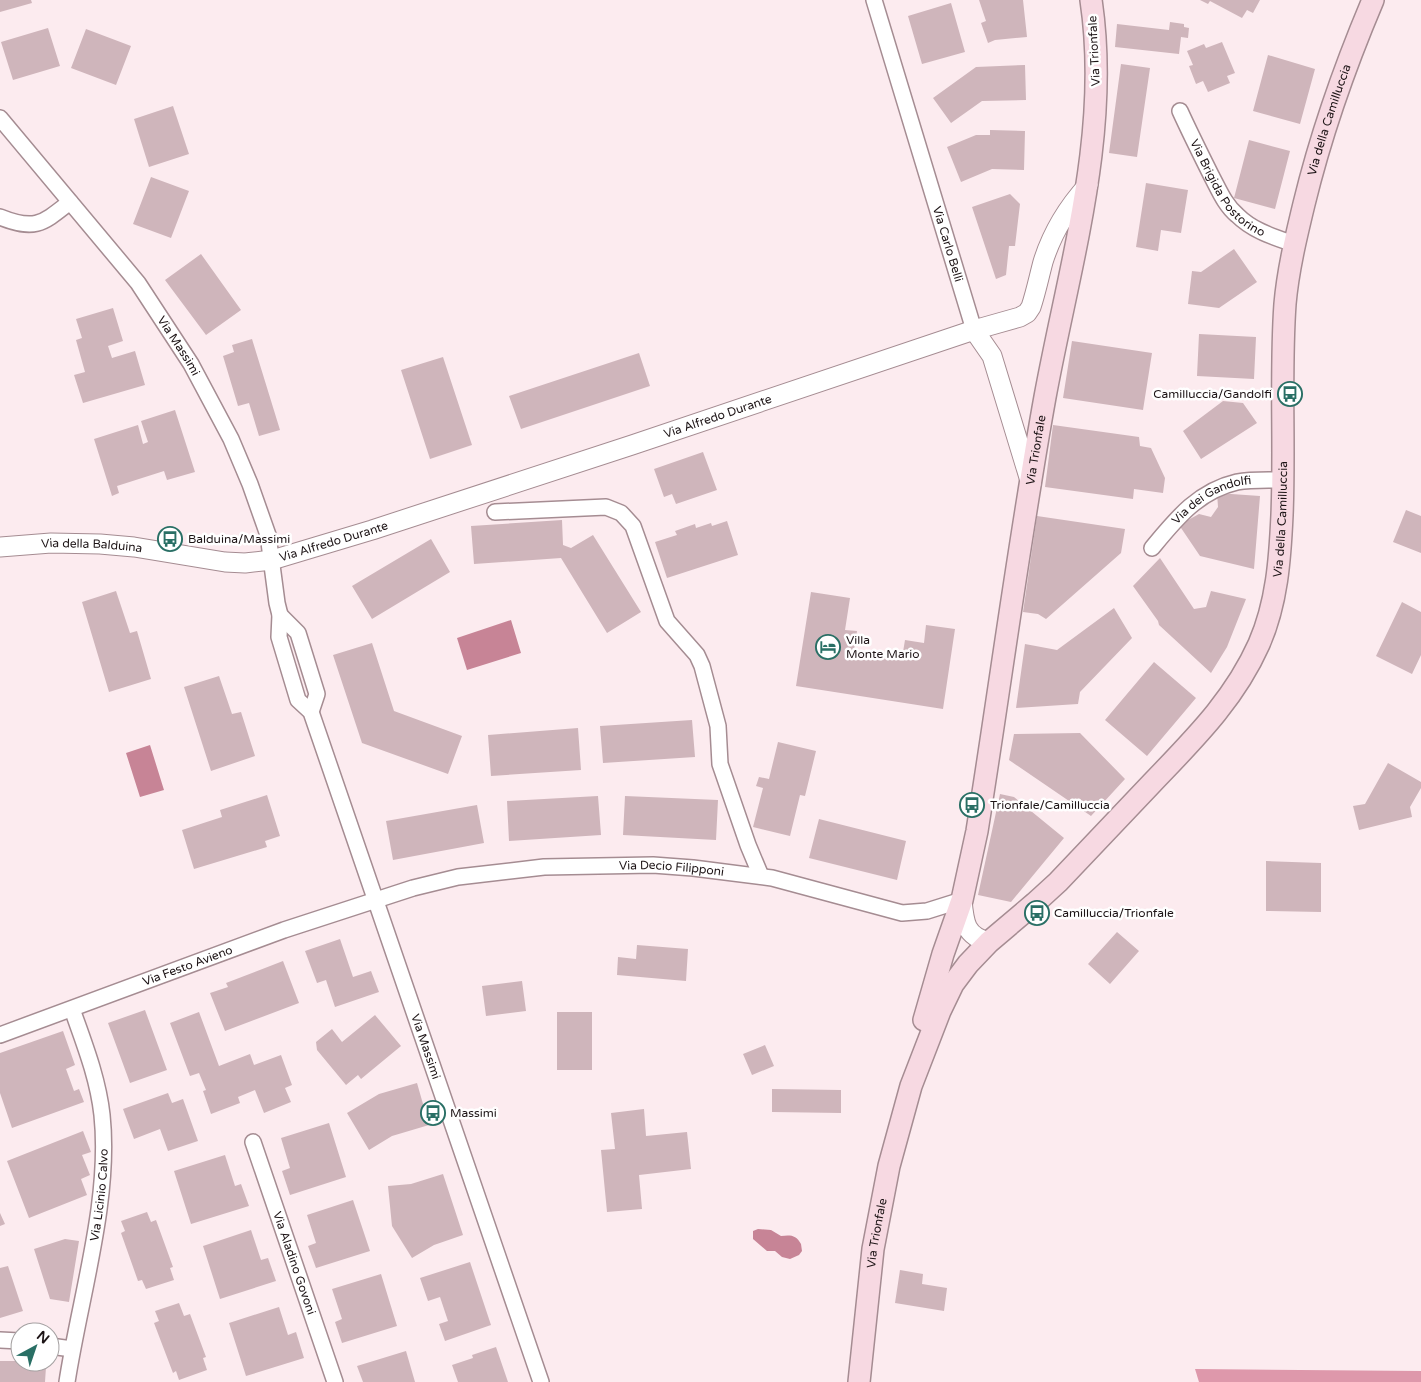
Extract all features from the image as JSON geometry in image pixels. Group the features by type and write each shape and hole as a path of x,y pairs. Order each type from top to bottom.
{"main road":[{"name":"Via Trionfale","path":"911,1086 917,1050 932,992 962,900 976,831 1045,397 1088,185 1094,134 1096,87 1094,16 1091,0"},
{"name":"Via della Camilluccia","path":"989,942 1058,882 1206,726 1237,686 1259,644 1272,604 1280,547 1284,480 1283,337 1289,272 1310,180 1329,116 1346,66 1373,0"},
{"name":"Via Trionfale","path":"859,1382 876,1231 894,1145 911,1086 948,992 968,964 989,942"}],"street":[{"name":"Via Carlo Belli","path":"874,0 974,330 987,346 992,356 1031,484"},
{"name":"Via Brigida Postorino","path":"1180,111 1210,174 1232,210 1256,229 1294,244"},
{"name":"Via Massimi","path":"0,118 138,283 191,364 231,439 262,516 272,560 280,615 279,637 298,700 311,712 541,1382"},
{"name":"Via Alfredo Durante","path":"272,560 354,536 974,330 1020,317 1027,313 1032,304 1044,261 1058,226 1072,203 1088,185"},
{"path":"0,217 24,225 37,223 49,218 70,202"},
{"name":"Via dei Gandolfi","path":"1152,548 1194,502 1214,490 1237,482 1284,480"},
{"path":"495,512 606,506 621,513 633,526 667,621 697,655 702,666 718,726 720,764 748,845 761,876"},
{"name":"Via della Balduina","path":"0,547 51,543 100,544 134,547 225,562 245,563 272,560"},
{"name":"Via Decio Filipponi","path":"376,900 413,888 458,877 544,867 653,865 761,876 809,887 902,914 927,911 962,900"},
{"name":"Via Festo Avieno","path":"0,1034 284,930 376,900"},
{"name":"Via Trionfale","path":"962,900 964,918 969,931 976,938 989,942"},
{"name":"Via Licinio Calvo","path":"67,1382 99,1206 103,1127 96,1084 72,1008"},
{"name":"Via Aladino Govoni","path":"254,1142 335,1382"},
{"path":"60,1347 72,1349"}],"shaded area":[{"path":"511,620 521,653 467,670 457,638"},
{"path":"150,745 164,790 140,797 126,753"},
{"path":"758,1229 771,1230 781,1236 795,1237 801,1244 802,1251 799,1255 790,1259 782,1257 775,1251 767,1251 753,1239 753,1231"},
{"path":"1195,1369 1421,1371 1421,1382 1199,1382"}],"building":[{"path":"0,0 31,0 32,3 0,12"},
{"path":"979,0 1023,0 1027,37 995,40 988,43 981,23 986,21"},
{"path":"1200,0 1260,0 1253,13 1247,10 1242,18 1210,1 1208,4"},
{"path":"951,3 965,52 922,64 908,16"},
{"path":"1170,22 1184,24 1184,27 1189,28 1188,38 1181,37 1179,54 1115,47 1117,24 1169,30"},
{"path":"48,28 60,66 13,80 1,42"},
{"path":"86,29 131,46 116,85 71,68"},
{"path":"1222,42 1235,73 1227,76 1230,83 1208,92 1203,81 1196,84 1189,66 1193,65 1187,51 1204,44 1206,48"},
{"path":"1268,55 1315,69 1300,124 1253,111"},
{"path":"1121,64 1150,68 1137,157 1109,153"},
{"path":"1025,65 1026,100 982,101 951,123 933,98 976,67"},
{"path":"173,106 189,154 149,167 134,119"},
{"path":"990,130 1025,131 1024,170 992,169 961,182 947,147 976,135 990,135"},
{"path":"1249,140 1290,151 1275,209 1234,198"},
{"path":"151,177 189,191 171,238 133,224"},
{"path":"1146,183 1188,190 1181,233 1161,230 1158,251 1136,247"},
{"path":"1010,194 1020,204 1015,246 1009,246 1006,275 996,279 972,207"},
{"path":"1234,249 1257,282 1219,308 1188,304 1192,271 1201,272"},
{"path":"201,254 241,310 206,335 165,280"},
{"path":"113,308 123,341 108,346 112,358 135,351 145,385 83,403 74,375 85,372 76,340 82,338 76,319"},
{"path":"1199,334 1256,337 1254,379 1197,376"},
{"path":"252,339 280,430 259,436 249,403 238,406 223,356 234,352 232,345"},
{"path":"1072,341 1152,353 1143,410 1063,398"},
{"path":"639,353 650,386 521,429 509,396"},
{"path":"443,357 472,445 430,459 401,370"},
{"path":"1223,401 1243,403 1257,423 1201,459 1183,431"},
{"path":"175,410 195,472 167,480 164,471 117,486 119,493 112,496 94,439 138,425 143,444 148,442 141,421"},
{"path":"1053,425 1139,437 1140,446 1151,448 1165,478 1163,493 1134,489 1133,499 1045,487"},
{"path":"703,452 717,490 676,504 672,494 664,497 654,469"},
{"path":"1217,493 1260,496 1254,569 1200,556 1179,525 1199,514 1211,517 1218,507"},
{"path":"1406,510 1421,516 1421,553 1393,542"},
{"path":"1037,516 1125,529 1121,553 1046,619 1038,614 1023,612"},
{"path":"562,520 563,545 571,548 593,535 641,612 607,633 561,558 474,564 471,526"},
{"path":"727,521 738,555 667,578 655,542 677,535 675,531 695,524 696,528 711,523 712,526"},
{"path":"431,539 450,572 372,619 352,586"},
{"path":"1160,558 1194,609 1206,607 1211,591 1246,599 1227,647 1211,673 1159,625 1133,586"},
{"path":"116,591 130,633 137,631 151,679 109,692 82,602"},
{"name":"Villa Monte Mario","path":"811,592 850,598 845,630 857,631 854,651 902,658 905,640 924,643 926,625 955,629 943,709 796,686"},
{"path":"1402,602 1421,612 1421,655 1412,674 1376,656"},
{"path":"1114,608 1132,638 1080,692 1078,704 1016,708 1025,644 1057,650"},
{"path":"372,643 394,711 462,736 448,774 362,743 333,655"},
{"path":"1154,662 1196,698 1147,756 1105,720"},
{"path":"219,676 232,714 241,712 255,756 211,771 184,687"},
{"path":"692,720 695,757 603,763 600,726"},
{"path":"578,728 581,770 491,776 488,735"},
{"path":"1080,733 1125,779 1091,816 1009,760 1014,734"},
{"path":"778,742 816,751 805,796 800,795 790,836 753,827 763,788 756,786 759,777 769,779"},
{"path":"1388,763 1421,782 1421,788 1410,807 1412,817 1359,830 1353,806 1365,804"},
{"path":"1000,794 1014,797 1064,838 1011,902 978,895"},
{"path":"267,795 280,836 265,841 267,847 194,869 182,830 222,817 220,810"},
{"path":"598,796 601,835 509,841 507,801"},
{"path":"625,796 718,800 716,840 623,835"},
{"path":"477,805 484,843 393,860 386,821"},
{"path":"819,819 906,841 897,880 809,858"},
{"path":"1266,861 1321,863 1321,912 1266,911"},
{"path":"1117,932 1139,951 1110,984 1088,964"},
{"path":"340,939 353,977 371,971 379,992 335,1007 326,980 317,983 305,951"},
{"path":"637,945 688,949 686,981 617,975 618,957 636,959"},
{"path":"283,961 299,1003 225,1031 210,993 228,987 226,983"},
{"path":"522,981 526,1011 486,1016 482,986"},
{"path":"145,1010 167,1070 130,1083 108,1023"},
{"path":"199,1012 219,1066 250,1054 254,1065 281,1055 292,1085 285,1088 291,1102 264,1113 255,1090 238,1097 240,1103 211,1114 203,1091 206,1090 199,1073 190,1076 170,1023"},
{"path":"557,1012 592,1012 592,1070 557,1070"},
{"path":"375,1015 401,1046 361,1079 358,1075 346,1085 317,1050 316,1042 332,1029 342,1042"},
{"path":"63,1031 75,1065 66,1069 74,1091 79,1089 84,1102 12,1128 0,1093 0,1053"},
{"path":"765,1045 774,1066 752,1075 743,1054"},
{"path":"417,1083 429,1125 392,1136 369,1150 347,1113 379,1094"},
{"path":"772,1089 841,1090 841,1113 772,1112"},
{"path":"168,1093 172,1103 183,1099 198,1141 168,1151 160,1129 134,1139 123,1109"},
{"path":"644,1109 646,1136 687,1132 691,1169 639,1175 642,1209 607,1212 601,1150 615,1149 611,1113"},
{"path":"329,1123 346,1177 290,1195 282,1171 290,1168 281,1138"},
{"path":"83,1131 91,1152 82,1155 90,1175 81,1179 87,1195 29,1218 7,1161"},
{"path":"225,1155 235,1186 241,1184 249,1206 191,1224 174,1171"},
{"path":"443,1174 463,1235 434,1245 412,1258 392,1226 388,1186 411,1184"},
{"path":"353,1200 370,1251 316,1268 308,1246 316,1243 307,1215"},
{"path":"147,1212 151,1222 156,1220 173,1267 170,1268 174,1280 146,1289 142,1280 138,1281 121,1233 125,1231 121,1221"},
{"path":"0,1213 5,1224 0,1226"},
{"path":"251,1230 261,1260 268,1258 276,1281 220,1299 203,1246"},
{"path":"65,1239 79,1241 69,1302 50,1299 34,1249"},
{"path":"470,1262 491,1325 445,1341 439,1324 448,1321 440,1297 428,1301 420,1278"},
{"path":"8,1266 23,1311 0,1318 0,1268"},
{"path":"900,1270 923,1274 922,1284 947,1288 944,1311 895,1303"},
{"path":"381,1274 397,1326 342,1343 335,1322 342,1319 332,1289"},
{"path":"179,1303 184,1316 190,1314 206,1357 203,1358 207,1370 179,1380 176,1371 173,1373 154,1323 159,1321 155,1311"},
{"path":"279,1307 288,1335 296,1332 304,1358 246,1376 229,1323"},
{"path":"496,1347 508,1382 458,1382 452,1365 473,1358 472,1355"},
{"path":"406,1351 415,1382 363,1382 357,1366"},
{"path":"0,1361 10,1361 10,1372 46,1372 45,1382 0,1382"}],"place":[{"name":"Camilluccia/Gandolfi","path":"1290,394"},
{"name":"Balduina/Massimi","path":"170,539"},
{"name":"Villa Monte Mario","path":"828,647"},
{"name":"Trionfale/Camilluccia","path":"972,805"},
{"name":"Camilluccia/Trionfale","path":"1037,913"},
{"name":"Massimi","path":"433,1113"}]}
